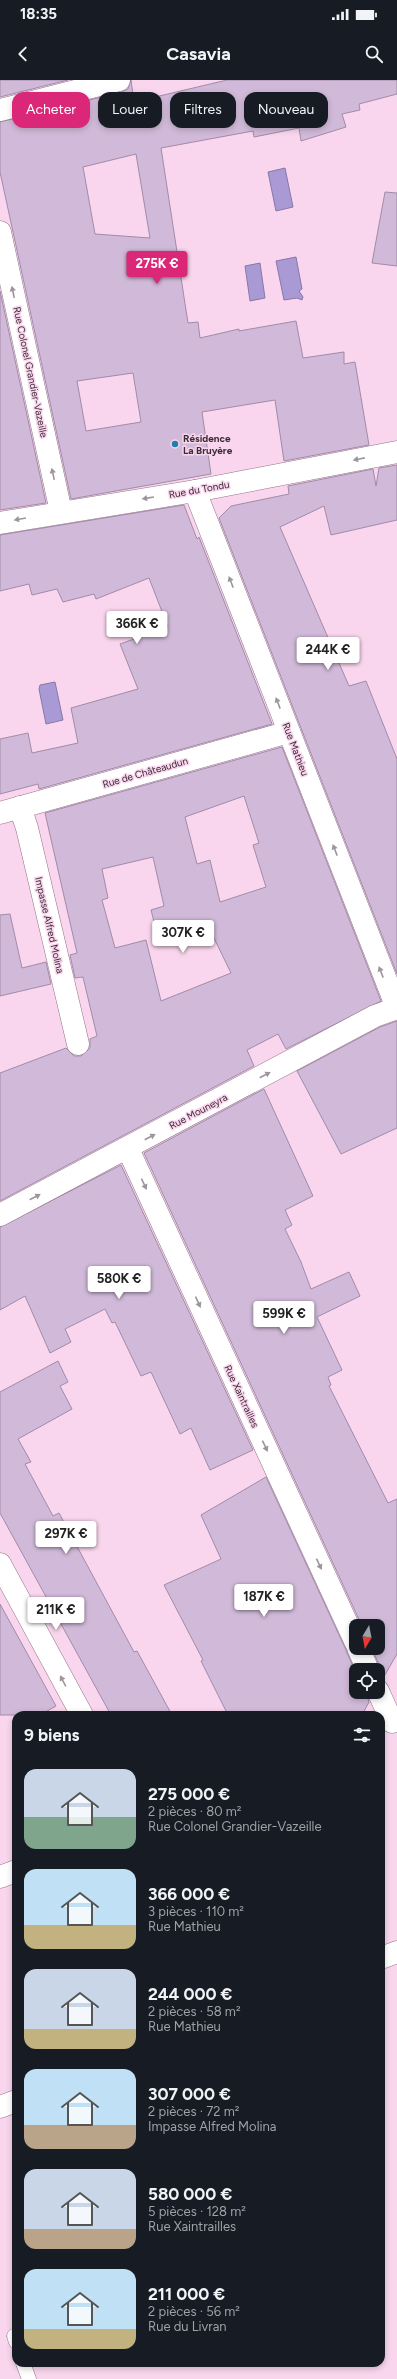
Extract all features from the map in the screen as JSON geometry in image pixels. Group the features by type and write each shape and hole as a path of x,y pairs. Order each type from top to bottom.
{"street":[{"path":"0,110 119,80"},
{"name":"Rue Colonel Grandier-Vazeille","path":"0,232 61,512"},
{"name":"Rue du Tondu","path":"0,523 195,491 397,452"},
{"name":"Rue Mathieu","path":"195,491 397,1008"},
{"name":"Rue de Châteaudun","path":"10,810 290,732"},
{"name":"Impasse Alfred Molina","path":"10,810 78,1044"},
{"name":"Rue Mouneyra","path":"0,1215 128,1149 375,1016 397,1008"},
{"name":"Rue Xaintrailles","path":"128,1149 349,1629"},
{"path":"0,1564 80,1711"},
{"path":"381,1699 390,1723"},
{"path":"0,1877 12,1872"},
{"path":"385,1956 397,1952"},
{"path":"0,2107 12,2102"}],"lane":[{"path":"24,2367 29,2379"}],"shaded area":[{"path":"285,168 293,207 276,211 268,172"},
{"path":"296,257 302,289 299,291 303,297 302,300 297,298 284,300 276,261"},
{"path":"260,263 265,298 250,301 245,266"},
{"path":"55,682 63,720 46,724 39,689 40,685"}],"building":[{"path":"0,80 68,80 20,92 12,92 12,94 0,97"},
{"path":"131,80 133,92 122,92 128,89"},
{"path":"227,80 397,80 397,94 359,104 360,110 342,114 346,127 301,141 299,128 254,137 253,131 161,148 188,323 198,322 200,338 239,329 239,331 296,321 303,358 344,352 344,364 355,362 369,445 284,461 275,400 202,412 211,474 71,499 0,172 0,122 12,119 12,128 90,128 90,100 98,98 98,128 162,128 162,95 170,93 170,128 236,128 236,92 176,92","holes":["136,154 150,238 95,234 83,167","133,373 141,422 86,431 77,381"]},
{"path":"385,192 397,193 397,266 372,263"},
{"path":"0,291 46,503 0,510"},
{"path":"397,465 397,520 331,535 324,506 280,527 349,686 366,681 397,759 397,974 219,518 231,506 289,494 288,486 373,469 376,486 379,468"},
{"path":"184,505 197,539 199,537 272,724 39,789 38,784 0,794 0,739 28,733 32,753 78,743 71,708 138,689 120,644 168,627 149,578 96,599 94,594 63,602 57,589 32,595 29,584 0,591 0,535"},
{"path":"282,747 381,1001 286,1049 278,1034 247,1050 254,1066 0,1201 0,1073 66,1048 74,1056 81,1056 90,1048 90,1039 97,1036 83,977 75,978 70,955 77,953 45,813","holes":["244,796 259,843 253,845 266,887 220,902 210,860 197,864 185,817","153,857 164,906 151,910 158,937 201,926 203,937 212,934 231,973 161,1001 146,940 115,948 102,900 108,898 102,869"]},
{"path":"10,914 22,968 46,962 51,984 0,996 0,915"},
{"path":"397,1021 397,1128 341,1154 297,1071 380,1027"},
{"path":"264,1089 313,1196 285,1210 292,1225 285,1229 301,1262 311,1289 349,1272 360,1296 317,1317 342,1370 328,1377 331,1385 329,1386 388,1503 397,1499 397,1654 385,1675 385,1663 378,1663 375,1655 385,1655 385,1619 359,1619 144,1153"},
{"path":"121,1165 253,1450 210,1470 191,1428 180,1434 151,1372 141,1376 115,1322 112,1323 105,1309 65,1329 71,1342 50,1353 25,1296 0,1310 0,1227"},
{"path":"58,1361 68,1382 60,1386 72,1409 18,1439 31,1462 25,1464 53,1516 59,1513 134,1652 137,1651 170,1711 109,1711 0,1513 0,1392"},
{"path":"266,1477 351,1663 349,1663 349,1699 368,1699 369,1702 364,1711 226,1711 201,1661 203,1660 164,1585 221,1559 201,1515"},
{"path":"0,1604 56,1706 47,1711 12,1711 12,1715 0,1715"}],"place":[{"name":"Résidence La Bruyère","path":"175,444"}]}
